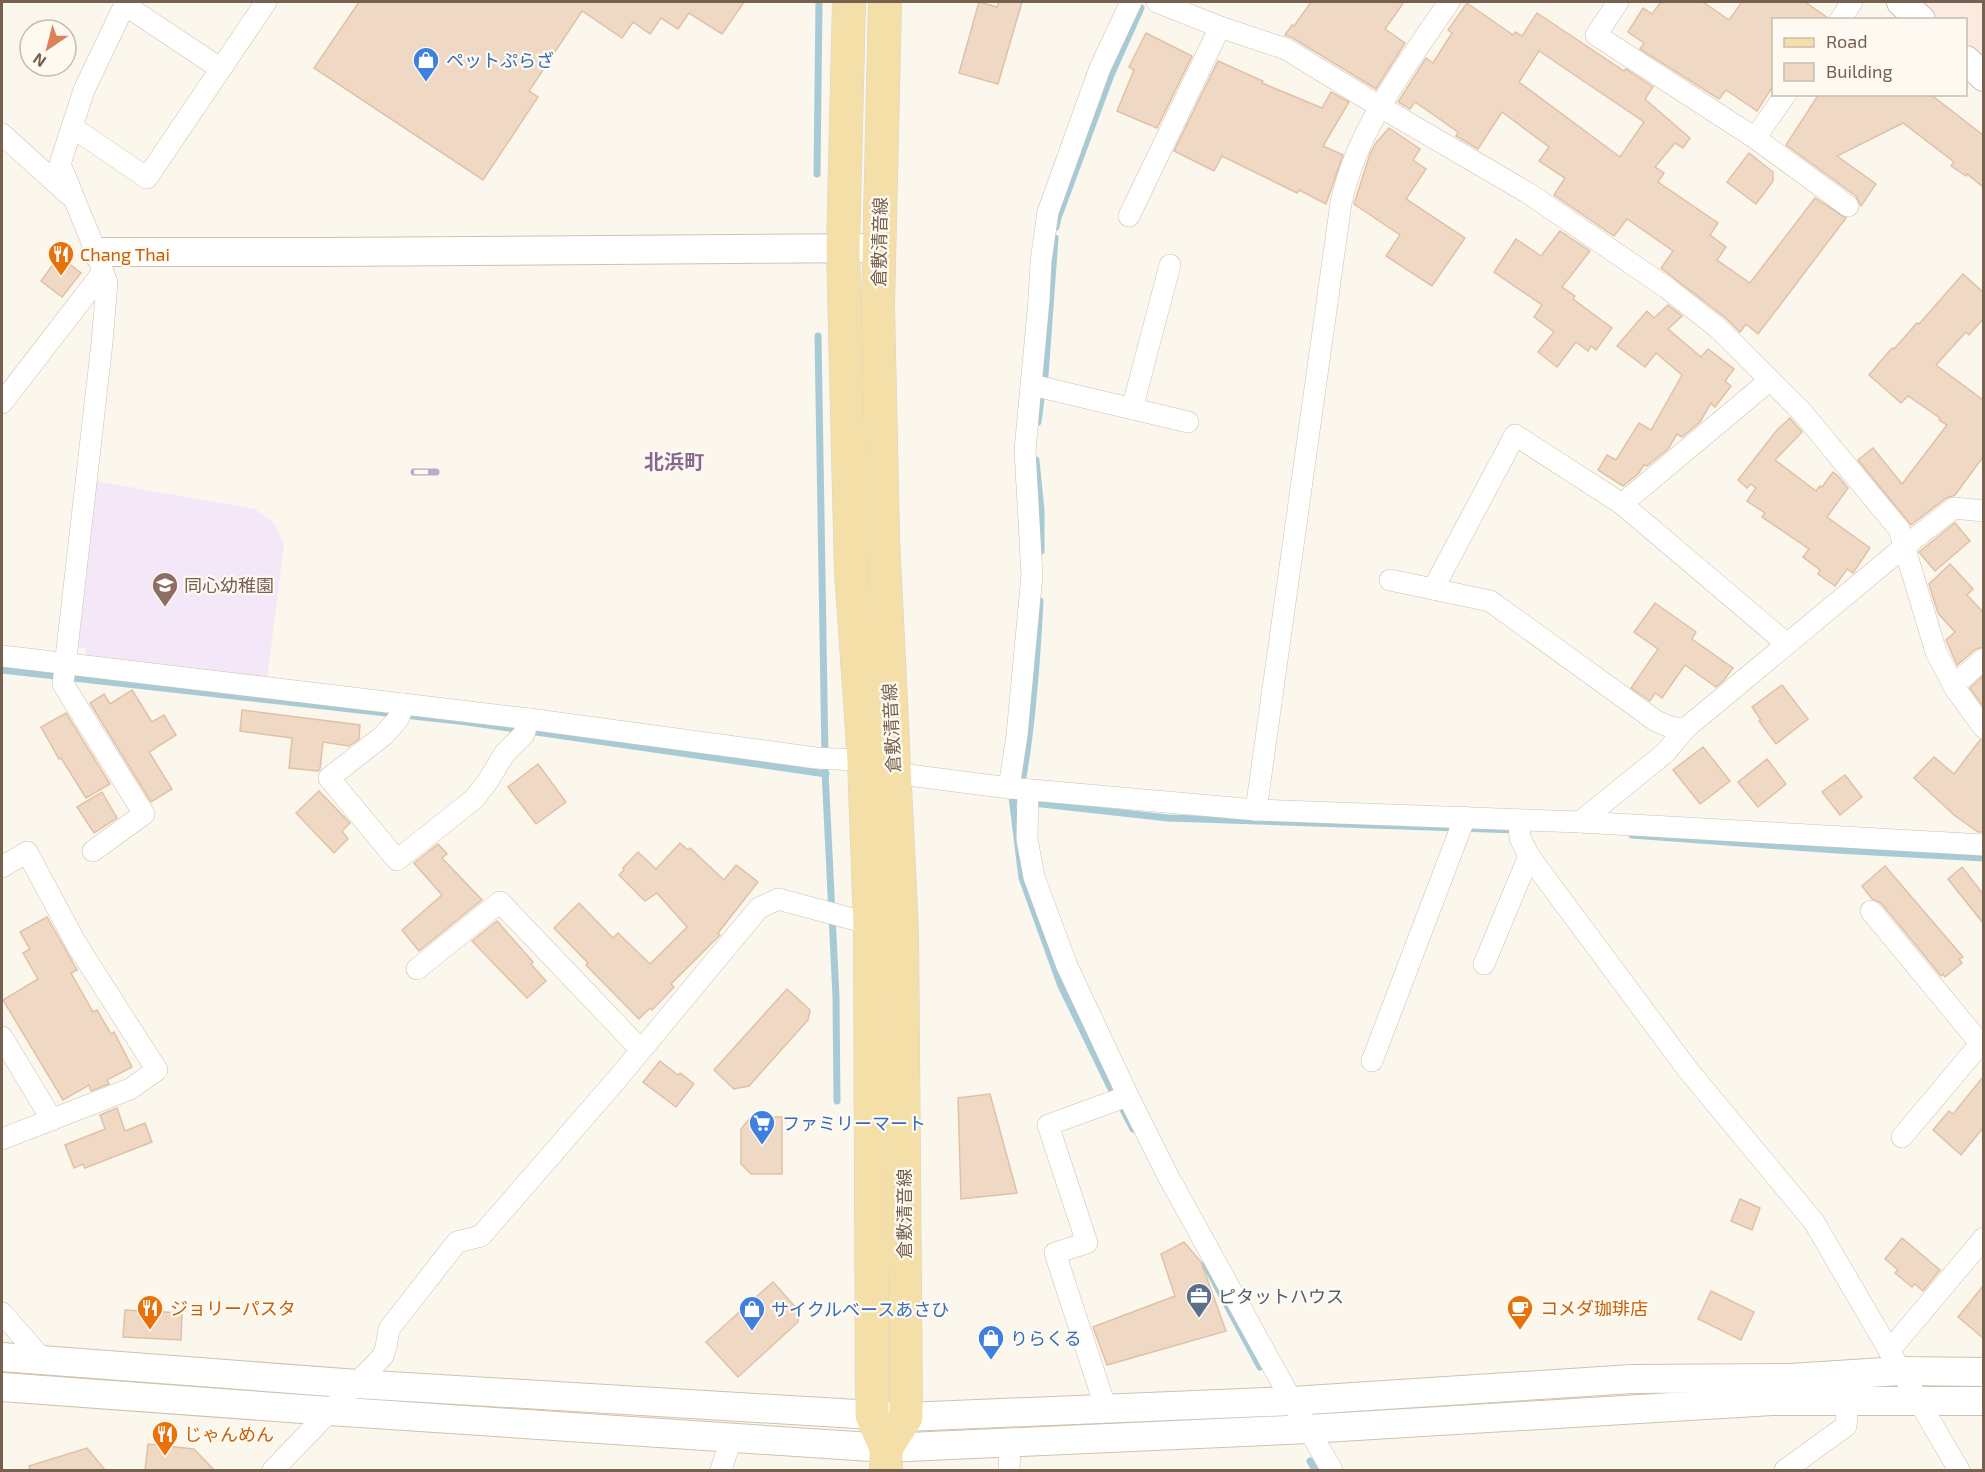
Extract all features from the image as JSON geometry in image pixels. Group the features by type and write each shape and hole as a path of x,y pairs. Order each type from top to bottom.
{"main road":[{"name":"倉敷清音線","path":"849,2 843,248 851,572 860,762 902,932 906,1417"},
{"name":"倉敷清音線","path":"885,2 879,248 883,538 845,917 872,1415 886,1459"},
{"path":"886,1459 906,1417"}],"street":[{"path":"72,127 147,178 266,2"},
{"path":"1131,2 1100,68 1048,212 1041,261 1032,385 1024,450 1032,575 1017,735 1027,839 1034,877 1046,913 1067,966 1128,1096 1167,1174 1332,1470"},
{"path":"1157,2 1220,27 1286,49 1528,193 1667,288 1718,328 1802,412 1899,529 1936,652 1954,685 1983,728"},
{"path":"1256,810 1346,179 1379,106 1449,2"},
{"path":"1618,2 1596,35 1755,138 1848,206"},
{"path":"1840,18 1852,2"},
{"path":"1901,2 1919,18"},
{"path":"93,851 144,814 63,684 107,283 60,164 84,90 125,3 220,69"},
{"path":"1130,216 1220,27"},
{"path":"1967,62 1983,77"},
{"path":"1755,138 1785,96"},
{"path":"5,144 74,199"},
{"path":"100,262 336,252 879,248"},
{"path":"2,403 100,262"},
{"path":"1132,409 1170,265"},
{"path":"1622,504 1770,380"},
{"path":"1032,385 1188,422"},
{"path":"1433,589 1515,435 1622,504 1787,644"},
{"path":"1580,822 1665,753 1686,728 1954,508 1983,511"},
{"path":"1390,580 1490,601 1656,721 1672,728 1686,728"},
{"path":"2,656 65,671 527,727 860,762 1023,796 1256,810 1522,835 1580,822 1983,845"},
{"path":"1954,685 1983,659"},
{"path":"401,711 384,735 329,778 397,860 474,799 505,753 527,727"},
{"path":"1372,1061 1462,828"},
{"path":"1484,964 1522,835"},
{"path":"1522,835 1688,1070 1814,1222 1959,1470"},
{"path":"2,867 27,852 77,945 157,1070 130,1089 2,1139"},
{"path":"273,1470 383,1356 389,1329 457,1242 481,1236 759,908 778,899 902,932"},
{"path":"417,969 500,902 641,1050"},
{"path":"1871,910 1982,1046 1902,1137"},
{"path":"2,1038 52,1120"},
{"path":"1106,1409 1055,1253 1087,1243 1048,1125 1128,1096"},
{"path":"2,1387 731,1439 886,1459 1009,1457 1308,1429 1760,1401 1849,1388 1895,1361 1983,1238"},
{"path":"2,1313 43,1360"},
{"path":"2,1357 357,1384 906,1417 1292,1401 1632,1379 1790,1378 1919,1401 1983,1401"},
{"path":"1895,1361 1983,1372"},
{"path":"1785,1470 1846,1426 1849,1388"},
{"path":"721,1470 731,1439"}],"shaded area":[{"path":"1920,2 1983,2 1983,59 1967,44 1967,18 1939,18"},
{"path":"95,481 255,509 275,524 284,545 267,679 85,657 86,648 78,647"}],"building":[{"name":"ペットぷらざ","path":"359,2 744,2 722,34 689,13 678,29 661,18 650,34 633,22 622,38 582,11 529,91 538,97 483,180 314,68"},
{"path":"979,2 997,7 999,2 1022,2 998,84 959,73"},
{"path":"1311,2 1404,2 1385,29 1405,43 1376,89 1285,35"},
{"path":"1661,2 1703,2 1729,20 1742,2 1805,2 1828,18 1772,18 1772,88 1757,111 1726,90 1719,99 1640,49 1644,43 1628,32 1643,8 1652,14"},
{"path":"1467,3 1513,35 1515,32 1522,36 1537,13 1624,71 1626,69 1653,87 1645,99 1690,138 1683,148 1675,143 1655,167 1664,173 1658,182 1718,223 1710,235 1726,247 1717,260 1750,283 1815,198 1846,218 1758,334 1746,324 1740,332 1726,318 1661,268 1673,251 1627,219 1614,236 1554,195 1565,178 1539,161 1549,147 1502,112 1478,149 1456,136 1458,132 1415,102 1410,109 1398,102 1426,58 1433,63 1452,33 1448,30","holes":["1539,51 1644,122 1620,157 1519,82"]},
{"path":"1146,33 1192,56 1157,128 1117,111 1134,70 1129,67"},
{"path":"1218,61 1263,81 1262,83 1322,108 1331,92 1349,102 1323,146 1343,155 1326,204 1299,190 1297,193 1222,156 1214,171 1174,151"},
{"path":"1818,96 1933,96 1983,135 1983,187 1967,174 1966,176 1951,166 1954,162 1903,123 1837,156 1876,184 1861,206 1856,196 1786,145"},
{"path":"1389,128 1420,149 1413,160 1426,169 1406,199 1465,238 1432,286 1386,256 1400,235 1354,204 1370,154"},
{"path":"1749,153 1773,172 1773,181 1756,204 1727,182"},
{"path":"1560,231 1590,251 1562,287 1575,296 1573,299 1612,328 1596,350 1591,346 1588,351 1576,342 1557,367 1538,352 1554,332 1534,317 1542,305 1494,272 1516,239 1541,256"},
{"name":"Chang Thai","path":"59,256 81,273 62,297 41,281"},
{"path":"1963,274 1983,292 1983,319 1969,335 1966,332 1936,365 1983,400 1983,457 1955,495 1946,498 1911,525 1858,460 1873,448 1902,484 1947,425 1908,396 1901,403 1869,375 1892,348 1894,349 1917,323 1919,324"},
{"path":"1668,305 1682,316 1668,329 1701,357 1708,349 1734,369 1725,381 1731,386 1715,407 1711,403 1700,422 1682,437 1677,434 1668,449 1647,466 1644,465 1638,474 1623,486 1598,470 1607,455 1616,460 1639,423 1651,430 1682,375 1656,353 1645,367 1617,346 1647,311 1654,318"},
{"path":"1790,418 1802,432 1775,460 1816,491 1820,486 1822,487 1833,472 1838,476 1848,488 1827,517 1870,548 1853,573 1847,569 1835,586 1818,574 1820,570 1803,557 1809,549 1762,517 1765,513 1747,501 1756,488 1751,484 1747,488 1738,480 1777,430"},
{"path":"1955,523 1970,541 1935,571 1919,552"},
{"path":"1950,564 1973,589 1967,595 1983,612 1983,647 1976,649 1957,665 1946,640 1955,632 1938,613 1929,584"},
{"path":"1655,603 1696,632 1692,639 1733,668 1716,687 1685,665 1662,698 1655,693 1650,701 1631,688 1658,649 1634,632"},
{"path":"1983,676 1983,706 1970,688"},
{"path":"1782,685 1808,719 1776,744 1752,707"},
{"path":"132,690 152,722 164,715 176,735 149,752 172,789 151,802 90,703 104,694 110,704"},
{"path":"242,710 360,725 359,739 349,746 323,742 318,771 289,768 292,738 240,731"},
{"path":"66,713 110,784 86,798 61,758 59,759 41,727"},
{"path":"1980,740 1983,740 1983,832 1978,832 1954,815 1914,778 1934,757 1954,774"},
{"path":"1703,747 1730,781 1700,804 1673,770"},
{"path":"1767,759 1786,784 1758,807 1738,782"},
{"path":"538,764 566,802 536,824 508,787"},
{"path":"1845,775 1862,797 1840,815 1822,792"},
{"path":"319,791 350,823 342,831 348,839 334,853 296,813"},
{"path":"102,792 117,818 94,833 77,807"},
{"path":"680,843 688,850 690,848 724,880 736,865 758,882 718,933 720,935 671,984 674,987 652,1010 650,1008 639,1019 586,965 588,963 554,928 579,903 613,938 618,933 650,964 687,927 657,893 645,901 619,875 638,852 656,869"},
{"path":"438,844 447,854 442,858 482,900 419,951 402,930 442,895 414,863"},
{"path":"1885,866 1963,957 1959,959 1962,963 1945,977 1943,974 1941,976 1881,903 1872,899 1862,886"},
{"path":"1962,867 1983,894 1983,923 1948,879"},
{"path":"47,917 77,970 71,973 93,1012 97,1010 111,1034 114,1032 132,1067 107,1080 109,1084 91,1091 89,1085 63,1100 3,1000 38,979 23,953 30,949 20,932"},
{"path":"497,921 533,962 531,964 546,981 527,998 472,941"},
{"path":"787,989 810,1010 808,1020 749,1086 734,1089 714,1070"},
{"path":"660,1061 694,1084 676,1107 643,1082"},
{"path":"1983,1077 1983,1128 1961,1155 1933,1130 1949,1111 1953,1114"},
{"path":"990,1094 1017,1193 961,1199 958,1098"},
{"path":"117,1108 125,1131 145,1123 152,1142 85,1168 83,1164 74,1168 65,1145 105,1129 100,1115"},
{"name":"ファミリーマート","path":"751,1117 782,1117 782,1174 751,1174 741,1164 741,1129"},
{"path":"1740,1199 1760,1208 1752,1230 1731,1221"},
{"path":"1902,1238 1940,1270 1923,1291 1915,1284 1912,1287 1895,1273 1898,1270 1885,1259"},
{"path":"1184,1242 1201,1262 1226,1331 1107,1365 1093,1327 1175,1296 1161,1254"},
{"name":"サイクルベースあさひ","path":"773,1282 799,1311 798,1322 738,1377 706,1342"},
{"path":"1983,1286 1983,1338 1958,1317"},
{"path":"1711,1291 1754,1312 1741,1340 1698,1319"},
{"path":"125,1310 182,1313 181,1340 123,1337"},
{"path":"148,1444 194,1449 214,1470 145,1470"},
{"path":"87,1448 105,1470 30,1470 29,1466"}],"waterway":[{"path":"817,174 819,2"},
{"path":"1056,227 1111,75 1141,8"},
{"path":"1045,376 1055,238"},
{"path":"818,336 825,757"},
{"path":"1038,422 1041,399"},
{"path":"1036,460 1041,511 1041,551"},
{"path":"1023,777 1034,689 1040,601"},
{"path":"2,670 467,722 826,774"},
{"path":"825,771 836,997 837,1101"},
{"path":"1012,797 1022,878 1061,986 1113,1093"},
{"path":"1013,801 1168,818 1516,830"},
{"path":"1632,835 1984,858"},
{"path":"1121,1106 1133,1129"},
{"path":"1205,1264 1260,1367"},
{"path":"1310,1461 1315,1470"}],"railway":[{"path":"414,472 436,472"}],"place":[{"name":"ペットぷらざ","path":"426,83"},
{"name":"Chang Thai","path":"61,277"},
{"name":"同心幼稚園","path":"165,608"},
{"name":"ファミリーマート","path":"762,1146"},
{"name":"ピタットハウス","path":"1199,1319"},
{"name":"ジョリーパスタ","path":"150,1331"},
{"name":"コメダ珈琲店","path":"1520,1331"},
{"name":"サイクルベースあさひ","path":"752,1332"},
{"name":"りらくる","path":"991,1361"},
{"name":"じゃんめん","path":"165,1457"}],"district":[{"name":"北浜町","path":"674,461"}]}
